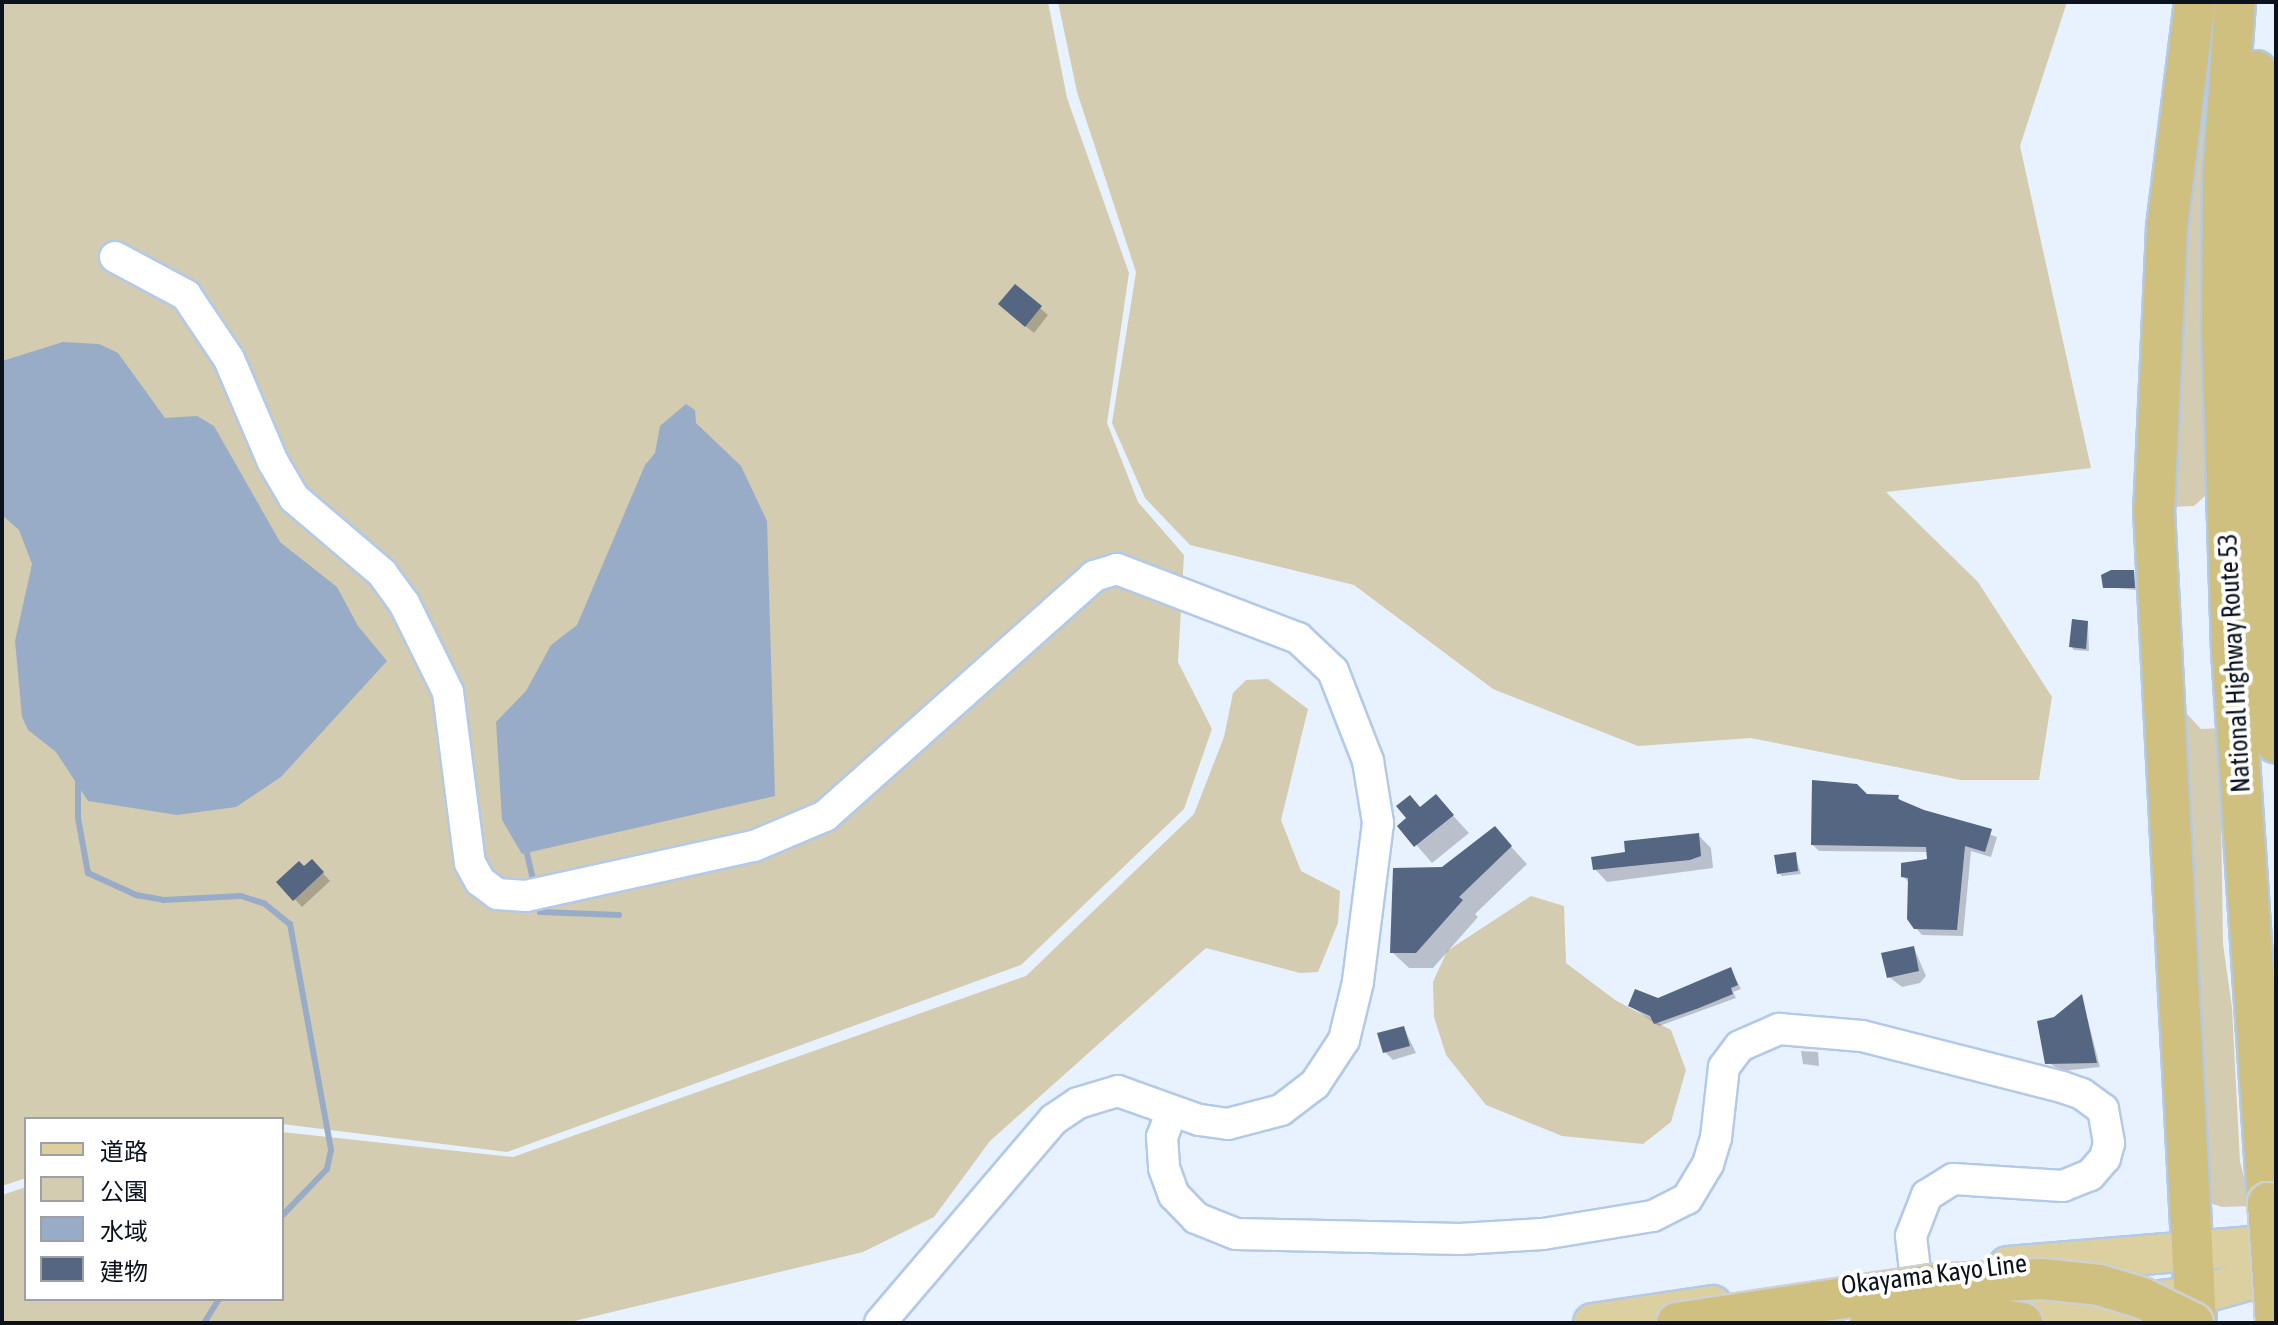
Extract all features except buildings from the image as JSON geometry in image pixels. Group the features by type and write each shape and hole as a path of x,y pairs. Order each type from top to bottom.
{"highway":[{"path":"1677,1323 1932,1285 2042,1279 2099,1285 2195,1314 2162,717 2154,510 2167,228 2195,2"},
{"name":"National Highway Route 53","path":"2235,2 2223,174 2244,505 2242,795 2276,1323"},
{"path":"2258,2 2244,505 2276,742"},
{"path":"1823,1323 1956,1313 2022,1323"}],"main road":[{"name":"Okayama Kayo Line","path":"1593,1323 1915,1275 2276,1244"},
{"name":"Okayama Kayo Line","path":"1975,1323 2195,1314 2276,1273"}],"street":[{"path":"115,257 186,295 229,359 273,462 294,498 382,573 404,603 448,692 470,863 480,881 497,894 526,896 754,846 825,816 1094,576 1117,569 1145,577 1298,638 1321,655 1356,726 1376,788 1378,823 1358,982 1344,1040 1315,1084 1281,1110 1228,1124 1172,1111 1118,1091 1078,1103 1054,1119 880,1323"},
{"path":"1172,1111 1162,1137 1164,1168 1174,1195 1196,1218 1236,1234 1460,1239 1543,1234 1653,1216 1687,1199 1708,1164 1716,1138 1724,1067 1740,1046 1779,1029 1862,1036 2062,1087 2082,1094 2103,1109 2109,1143 2105,1158 2090,1175 2063,1186 1953,1179 1927,1195 1911,1236 1921,1323"}],"green space":[{"path":"2,2 1048,2 1067,98 1129,273 1107,423 1138,502 1184,555 1178,662 1212,729 1184,809 1021,965 507,1152 284,1124 284,1117 24,1117 24,1179 2,1186"},
{"path":"1058,2 2067,2 2020,146 2091,468 1886,492 1978,582 2052,697 2039,780 1961,780 1751,738 1638,746 1493,689 1354,585 1190,545 1145,498 1112,423 1136,272 1077,92"},
{"path":"2209,2 2219,2 2203,178 2206,495 2194,506 2168,507 2171,334"},
{"path":"1268,679 1308,709 1281,820 1301,871 1340,891 1338,923 1318,972 1300,973 1206,948 990,1141 934,1217 863,1252 566,1323 2,1323 2,1195 24,1188 24,1301 284,1301 284,1132 513,1157 1026,976 1194,814 1224,737 1233,693 1246,680"},
{"path":"2171,709 2188,715 2201,729 2227,728 2231,804 2221,812 2223,944 2232,1008 2240,1162 2252,1206 2222,1207 2201,1200"},
{"path":"1531,896 1564,906 1566,963 1615,1000 1671,1030 1686,1070 1671,1122 1643,1144 1562,1136 1486,1105 1446,1055 1434,1017 1433,982 1447,951"}],"water":[{"path":"63,342 99,344 118,353 165,418 197,416 214,426 280,542 337,587 358,626 387,661 281,777 236,807 177,815 88,801 56,752 28,730 22,717 15,641 32,564 19,530 2,515 2,361"},
{"path":"686,404 695,410 696,423 741,466 767,521 775,796 522,854 502,820 496,722 526,691 551,645 577,625 645,465 655,453 660,426"}],"waterway":[{"path":"78,780 78,818 88,873 136,895 164,900 241,896 265,904 290,924 331,1150 327,1169 284,1214"},
{"path":"525,845 534,884"},
{"path":"540,908 540,912 619,915"},
{"path":"204,1323 218,1301"}]}
